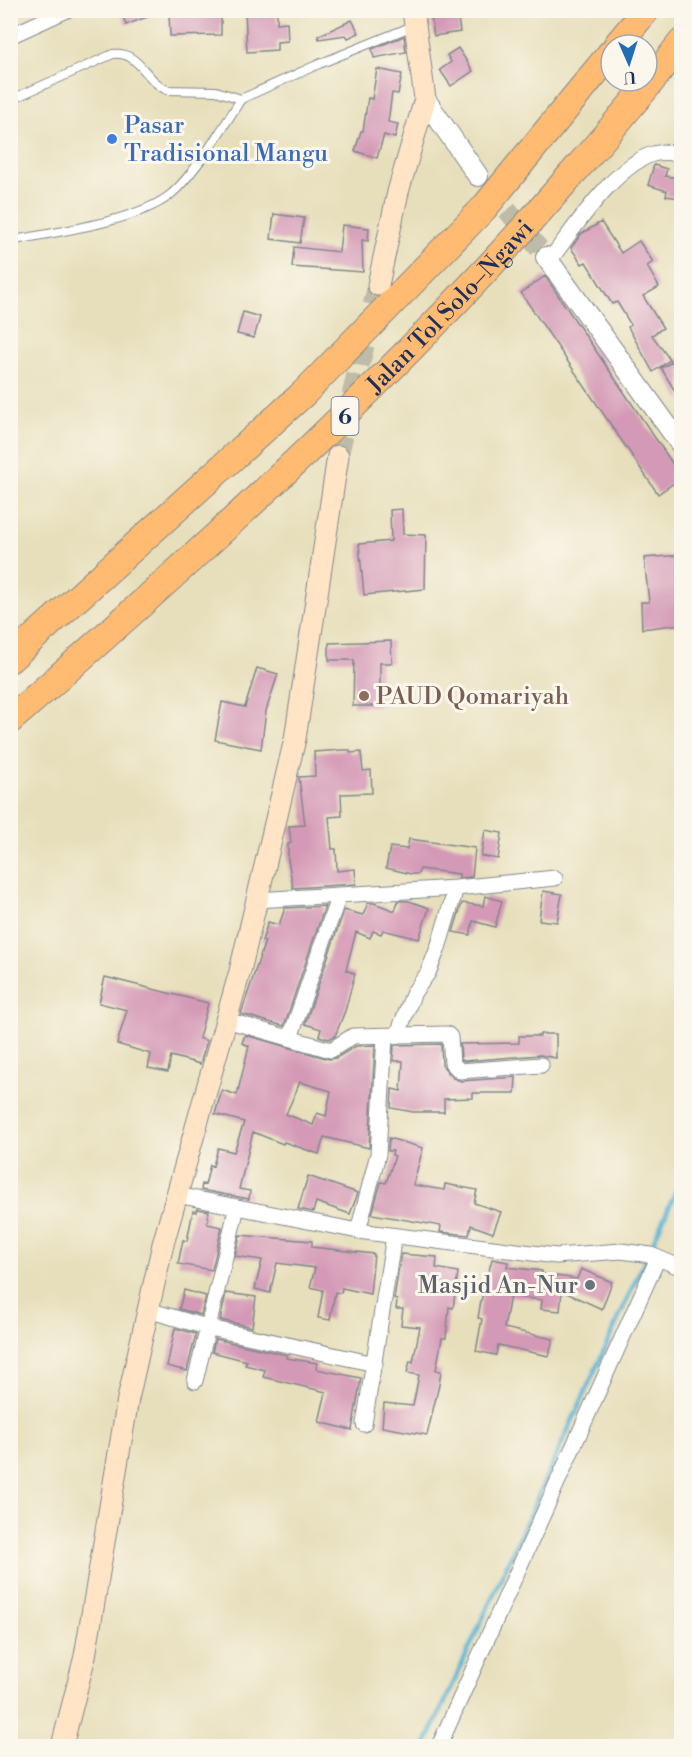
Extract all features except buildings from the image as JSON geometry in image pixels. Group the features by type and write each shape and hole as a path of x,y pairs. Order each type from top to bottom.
{"highway":[{"path":"627,33 646,10"},
{"name":"Jalan Tol Solo–Ngawi","path":"10,720 186,566 373,389 518,237 650,84 681,42"},
{"name":"Jalan Tol Solo–Ngawi","path":"10,659 303,393 484,208 599,68"}],"main road":[{"path":"378,285 398,192 425,99 414,18"},
{"path":"62,1746 86,1656 128,1399 148,1310 177,1195 226,1020 295,739 338,456"}],"street":[{"path":"10,36 67,10"},
{"path":"425,99 478,176"},
{"path":"681,154 652,154 623,173 547,259 681,446"},
{"path":"256,900 456,888 555,879"},
{"path":"358,1231 378,1154 391,1037 414,992 428,972 438,948 456,888"},
{"path":"290,1038 339,895"},
{"path":"226,1020 331,1050 353,1036 391,1037 447,1034 450,1037 452,1063 460,1071 541,1065"},
{"path":"177,1195 358,1231 556,1256 621,1251 654,1256 681,1268"},
{"path":"195,1381 210,1328 237,1207"},
{"path":"364,1424 394,1236"},
{"path":"439,1746 654,1256"},
{"path":"148,1310 210,1328 375,1364"}],"lane":[{"path":"10,241 104,221 156,204 171,194 216,140 241,99 414,18"},
{"path":"10,100 113,54 122,53 130,54 159,87 167,90 216,91 241,99"}],"waterway":[{"path":"425,1746 682,1178"}],"tunnel":[{"path":"488,187 546,257"},
{"path":"338,456 378,285"}],"place":[{"name":"Pasar Tradisional Mangu","path":"112,139"},
{"name":"PAUD Qomariyah","path":"364,696"},
{"name":"Masjid An-Nur","path":"590,1285"}]}
